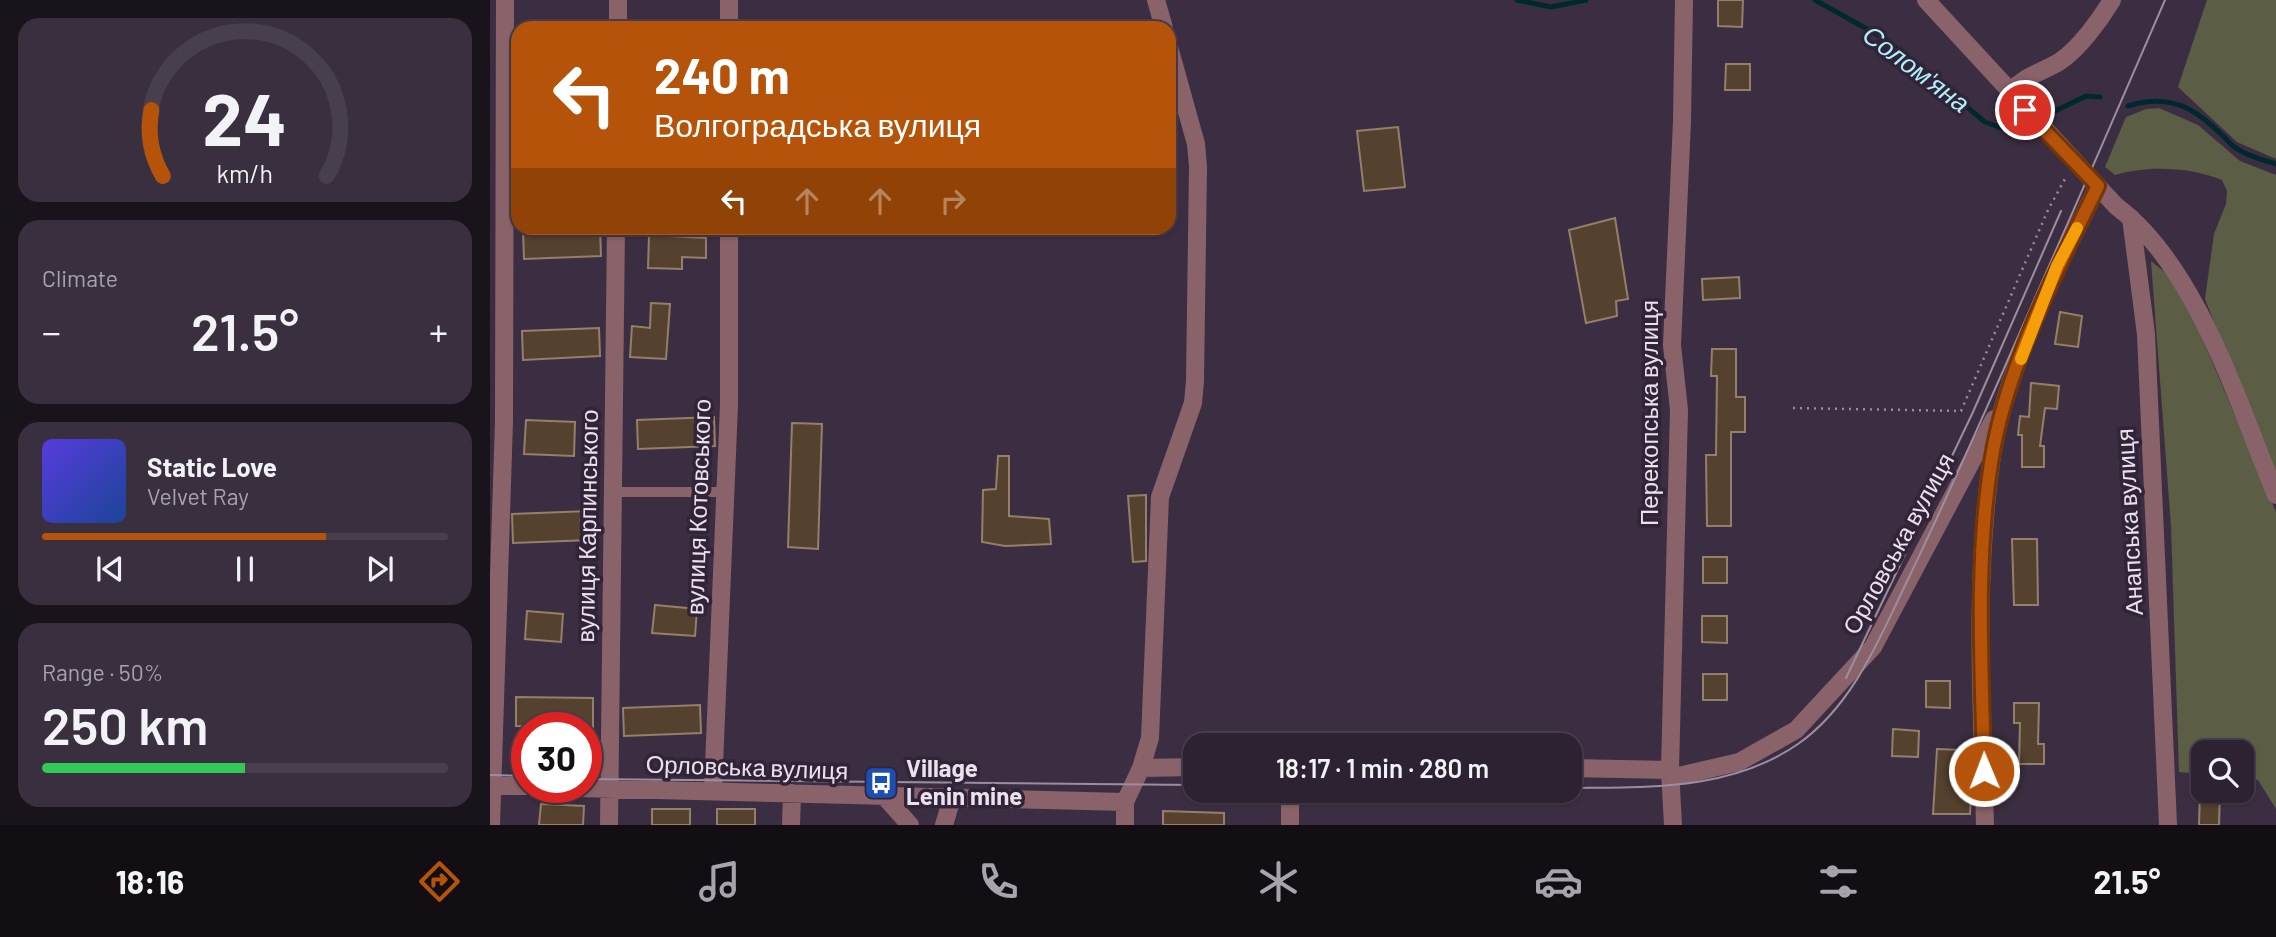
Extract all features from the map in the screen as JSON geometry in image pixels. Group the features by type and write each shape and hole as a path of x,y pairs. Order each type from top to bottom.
{"street":[{"path":"491,825 497,421 497,33 505,0"},
{"path":"618,0 618,21"},
{"path":"729,0 729,21"},
{"path":"1156,0 1162,21"},
{"name":"Перекопська вулиця","path":"1674,825 1670,774 1679,410 1672,345 1682,121 1684,0"},
{"path":"1926,0 2009,93 2131,218 2184,284 2276,495"},
{"path":"2009,93 2026,76 2060,61 2112,0"},
{"path":"1125,825 1125,802 1141,768 1150,738 1160,497 1193,403 1195,381 1197,155 1176,74"},
{"path":"1985,825 1980,579 1991,462 2008,393 2057,266 2098,186"},
{"name":"Анапська вулиця","path":"2131,218 2146,334 2168,825"},
{"name":"вулиця Карпинського","path":"608,825 616,235"},
{"name":"вулиця Котовського","path":"713,789 729,405 729,235"},
{"name":"Орловська вулиця","path":"1582,769 1670,774 1739,762 1796,730 1873,647 2008,393"},
{"path":"1141,768 1183,767"},
{"path":"491,786 511,786"},
{"name":"Орловська вулиця","path":"602,788 1125,802"},
{"path":"790,825 792,793"},
{"path":"885,797 910,825"},
{"path":"944,825 952,798"},
{"path":"1290,803 1290,825"}],"lane":[{"path":"613,492 725,492"}],"path":[{"path":"1793,408 1961,411 2048,210 2074,162"}],"green space":[{"path":"2207,0 2276,0 2276,159 2237,142 2178,87"},
{"path":"2159,108 2198,125 2240,161 2276,175 2276,483 2205,299 2214,234 2226,204 2227,191 2222,180 2197,172 2169,169 2115,175 2105,167 2126,117 2146,109"},
{"path":"2151,261 2172,278 2191,312 2276,512 2276,809 2258,780 2254,780 2254,740 2191,740 2191,773 2179,772 2171,526"}],"building":[{"path":"1718,0 1743,0 1742,27 1718,26"},
{"path":"1726,64 1750,64 1750,90 1725,90"},
{"path":"1398,127 1405,187 1364,191 1357,131"},
{"path":"1615,218 1628,299 1616,301 1617,316 1586,323 1569,230"},
{"path":"523,235 600,235 601,256 524,259"},
{"path":"649,235 706,238 706,258 682,257 682,269 648,268"},
{"path":"1739,277 1740,298 1703,300 1702,279"},
{"path":"651,303 670,304 666,359 630,357 632,326 650,328"},
{"path":"2060,312 2082,316 2078,347 2055,344"},
{"path":"599,328 600,356 523,360 522,331"},
{"path":"1712,349 1736,349 1736,397 1745,397 1745,432 1731,432 1731,526 1707,526 1706,455 1716,455 1717,376 1711,376"},
{"path":"2031,383 2059,386 2057,409 2045,408 2040,446 2044,446 2044,467 2022,467 2022,435 2018,435 2020,416 2029,417"},
{"path":"714,417 715,446 638,449 637,420"},
{"path":"526,420 575,422 574,456 524,454"},
{"path":"792,423 822,424 818,549 788,547"},
{"path":"998,456 1009,456 1009,516 1049,519 1051,544 1005,546 982,542 983,490 996,489"},
{"path":"1146,495 1146,561 1133,562 1128,496"},
{"path":"589,511 590,540 513,543 512,514"},
{"path":"2012,539 2037,539 2038,605 2014,605"},
{"path":"1703,557 1727,557 1727,583 1703,583"},
{"path":"655,605 697,609 695,636 652,633"},
{"path":"527,611 563,614 561,642 525,639"},
{"path":"1702,616 1727,616 1727,643 1702,642"},
{"path":"1703,674 1727,674 1727,700 1703,700"},
{"path":"1926,681 1950,681 1950,708 1926,707"},
{"path":"516,697 593,698 593,712 516,712"},
{"path":"2014,703 2039,703 2038,744 2044,744 2044,764 2019,764 2020,723 2014,723"},
{"path":"700,705 701,733 624,736 623,708"},
{"path":"1893,729 1919,731 1918,757 1892,756"},
{"path":"1937,749 1963,750 1961,795 1971,795 1970,814 1933,814"},
{"path":"2200,803 2220,803 2219,825 2199,825"},
{"path":"541,804 584,806 583,825 539,825"},
{"path":"652,809 690,809 690,825 652,825"},
{"path":"717,809 755,809 755,825 717,825"},
{"path":"1163,811 1224,813 1224,825 1163,825"}],"waterway":[{"name":"Солом'яна","path":"1517,0 1551,7 1586,0"},
{"name":"Солом'яна","path":"1815,0 1885,39 1985,122 2010,131 2021,130"},
{"name":"Солом'яна","path":"2051,113 2086,96 2100,97"},
{"path":"2128,106 2160,101 2186,108 2198,114 2240,151 2276,164"}],"tram line":[{"path":"1582,788 1659,786 1745,771 1798,744 1835,710 1877,645 1933,527 2165,0"},
{"path":"1846,678 1973,412 2061,211"},
{"path":"490,775 511,776"},
{"path":"602,779 1183,785"}],"slow traffic":[{"path":"2021,359 2057,266 2077,228"}],"place":[{"name":"Village Lenin mine","path":"881,783"}],"route":[{"path":"1984,771 1980,579 1991,462 2004,402 2057,266 2098,186 2025,110"}]}
